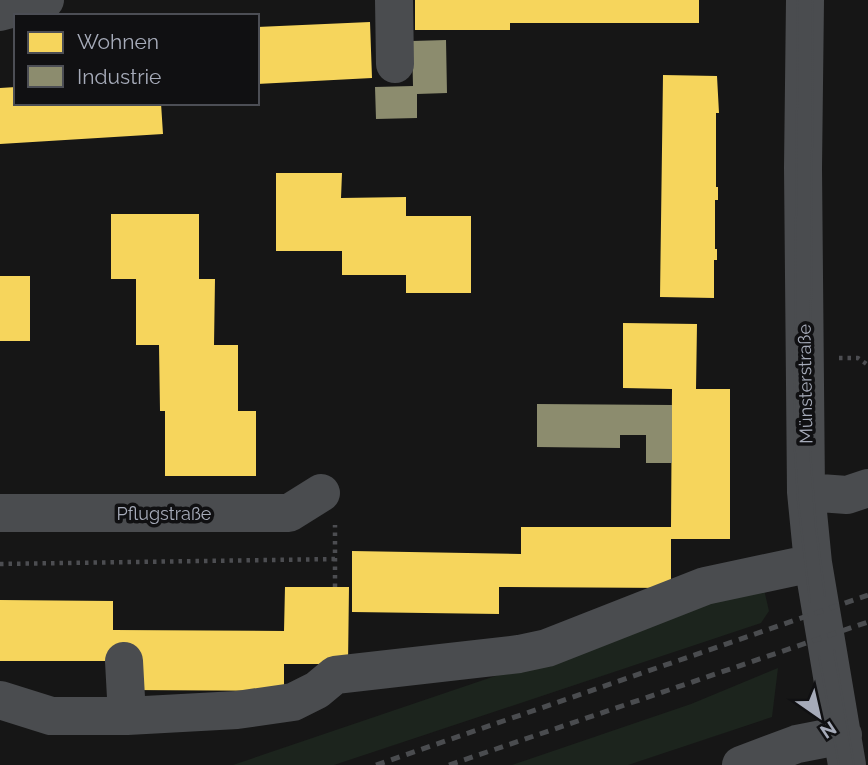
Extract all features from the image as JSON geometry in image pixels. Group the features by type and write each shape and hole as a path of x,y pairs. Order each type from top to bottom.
{"street":[{"path":"0,12 45,0"},
{"path":"394,0 395,64"},
{"name":"Münsterstraße","path":"805,0 803,181 806,492 813,563 845,750"},
{"path":"806,492 847,495 868,488"},
{"name":"Pflugstraße","path":"0,513 289,513 321,493"},
{"path":"0,700 51,716 127,716 237,710 293,702 317,690 335,675 519,654 547,648 705,586 813,563"},
{"path":"124,661 127,716"},
{"path":"741,765 797,744 845,750"}],"path":[{"path":"321,493 335,513 335,587"},
{"path":"0,564 335,559"}],"shaded area":[{"path":"763,585 769,611 761,623 334,765 233,765"},
{"path":"778,668 772,717 628,765 512,765 691,704"}],"building: Wohnen":[{"path":"415,0 699,0 699,23 510,23 510,30 415,30"},
{"path":"370,22 372,78 259,84 259,27"},
{"path":"663,75 717,76 718,200 715,200 717,260 714,260 714,298 660,297"},
{"path":"14,87 14,105 161,105 163,134 0,144 0,88"},
{"path":"276,173 342,173 341,198 406,197 406,216 471,216 471,293 406,293 406,275 342,275 342,251 276,251"},
{"path":"111,214 199,214 199,279 215,279 214,345 238,345 238,411 256,411 256,476 165,476 165,411 160,411 159,345 136,345 136,279 111,279"},
{"path":"0,276 30,276 30,341 0,341"},
{"path":"623,323 697,324 696,389 730,389 730,539 671,539 671,588 499,587 499,614 352,612 352,551 521,554 521,527 671,527 672,389 623,388"},
{"path":"285,587 349,587 348,664 284,664 284,691 132,690 132,661 0,661 0,600 113,601 113,630 284,631"}],"building: Industrie":[{"path":"446,40 447,93 417,94 417,118 376,119 375,87 413,86 412,41"},
{"path":"537,404 672,405 672,463 646,463 646,435 620,435 620,448 537,447"}],"tram line":[{"path":"798,0 794,436 798,501 810,602"},
{"path":"813,0 810,450 825,596"},
{"path":"834,650 854,765"},
{"path":"819,656 839,765"}],"railway":[{"path":"376,765 868,595"},
{"path":"449,765 868,622"}]}
